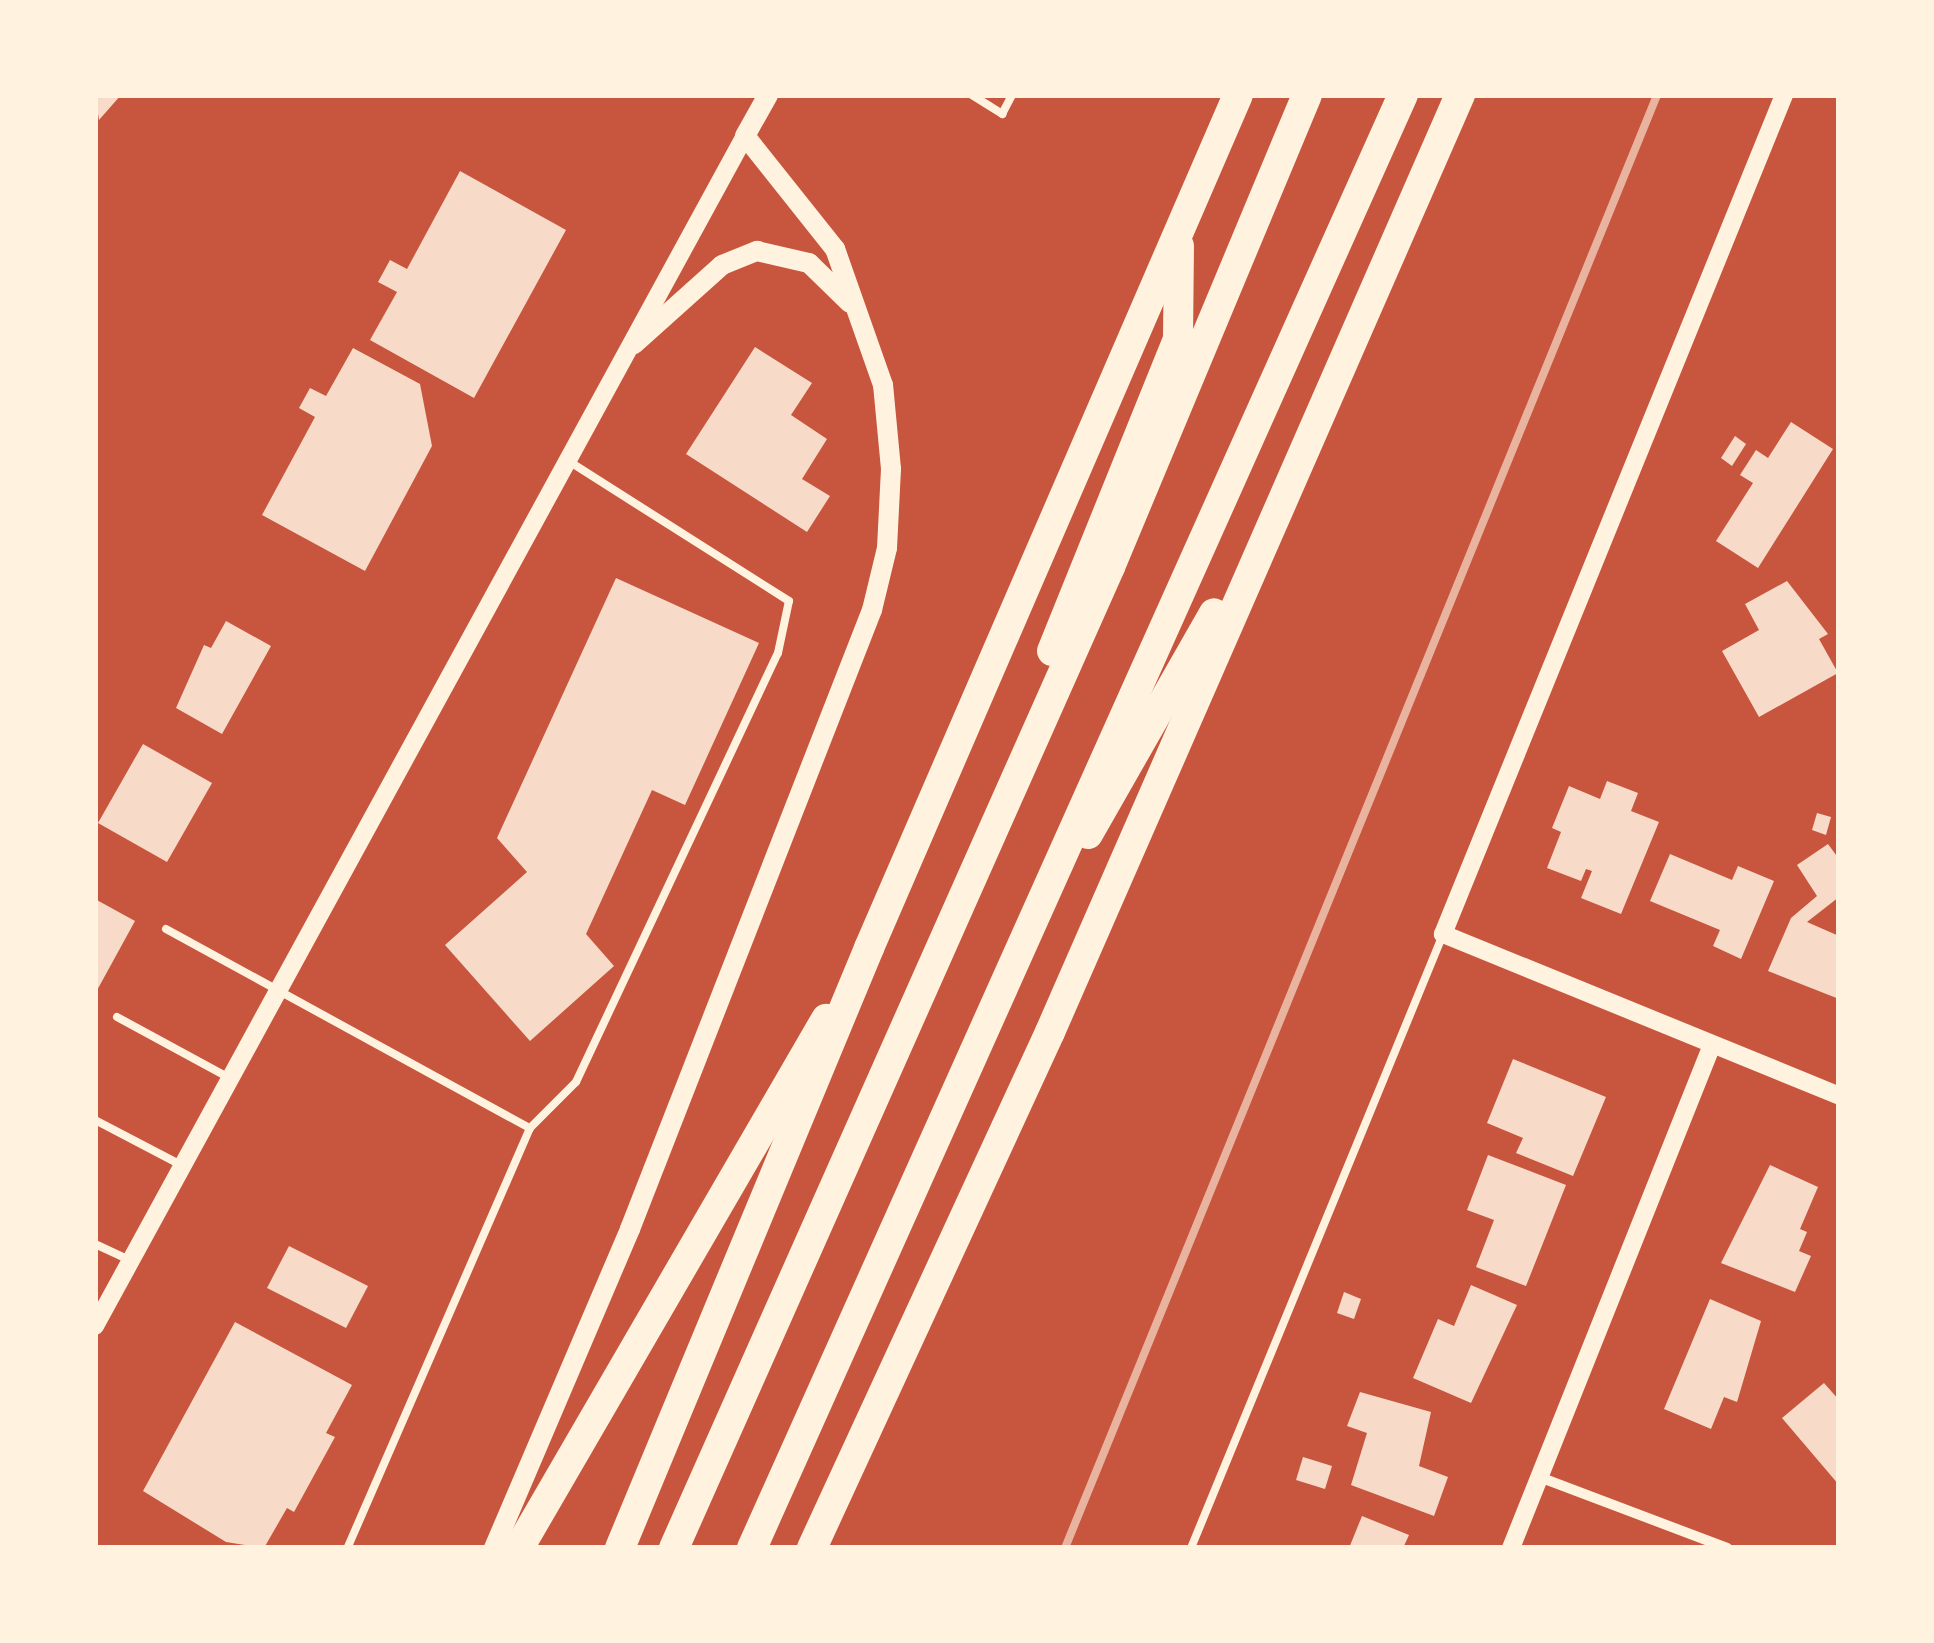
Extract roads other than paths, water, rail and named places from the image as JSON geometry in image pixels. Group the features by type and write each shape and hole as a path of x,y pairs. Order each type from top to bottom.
{"highway":[{"path":"620,1548 869,948 1238,95"},
{"path":"674,1548 973,865 1110,567 1307,95"},
{"path":"752,1548 1403,95"},
{"path":"812,1548 1050,1032 1460,95"},
{"path":"973,865 1076,586 1178,338 1179,233"},
{"path":"1007,975 1290,478"},
{"path":"518,1548 720,1192 869,948"}],"main road":[{"path":"494,1548 630,1229 872,610 887,548 891,469 883,385 835,249 746,136 768,95"},
{"path":"634,344 722,265 757,251 809,263 860,315"}],"street":[{"path":"1784,95 1443,934 1839,1096"},
{"path":"95,1326 746,136"},
{"path":"1511,1548 1712,1045"},
{"path":"1542,1478 1727,1548"}],"lane":[{"path":"972,95 1002,114 1012,95"},
{"path":"347,1548 530,1128 576,1082 778,652 789,601 570,462"},
{"path":"166,928 530,1128"},
{"path":"1192,1548 1443,934"},
{"path":"117,1017 231,1079"},
{"path":"95,1120 183,1166"},
{"path":"95,1244 131,1261"}],"railway":[{"path":"1065,1548 1657,95"}]}
